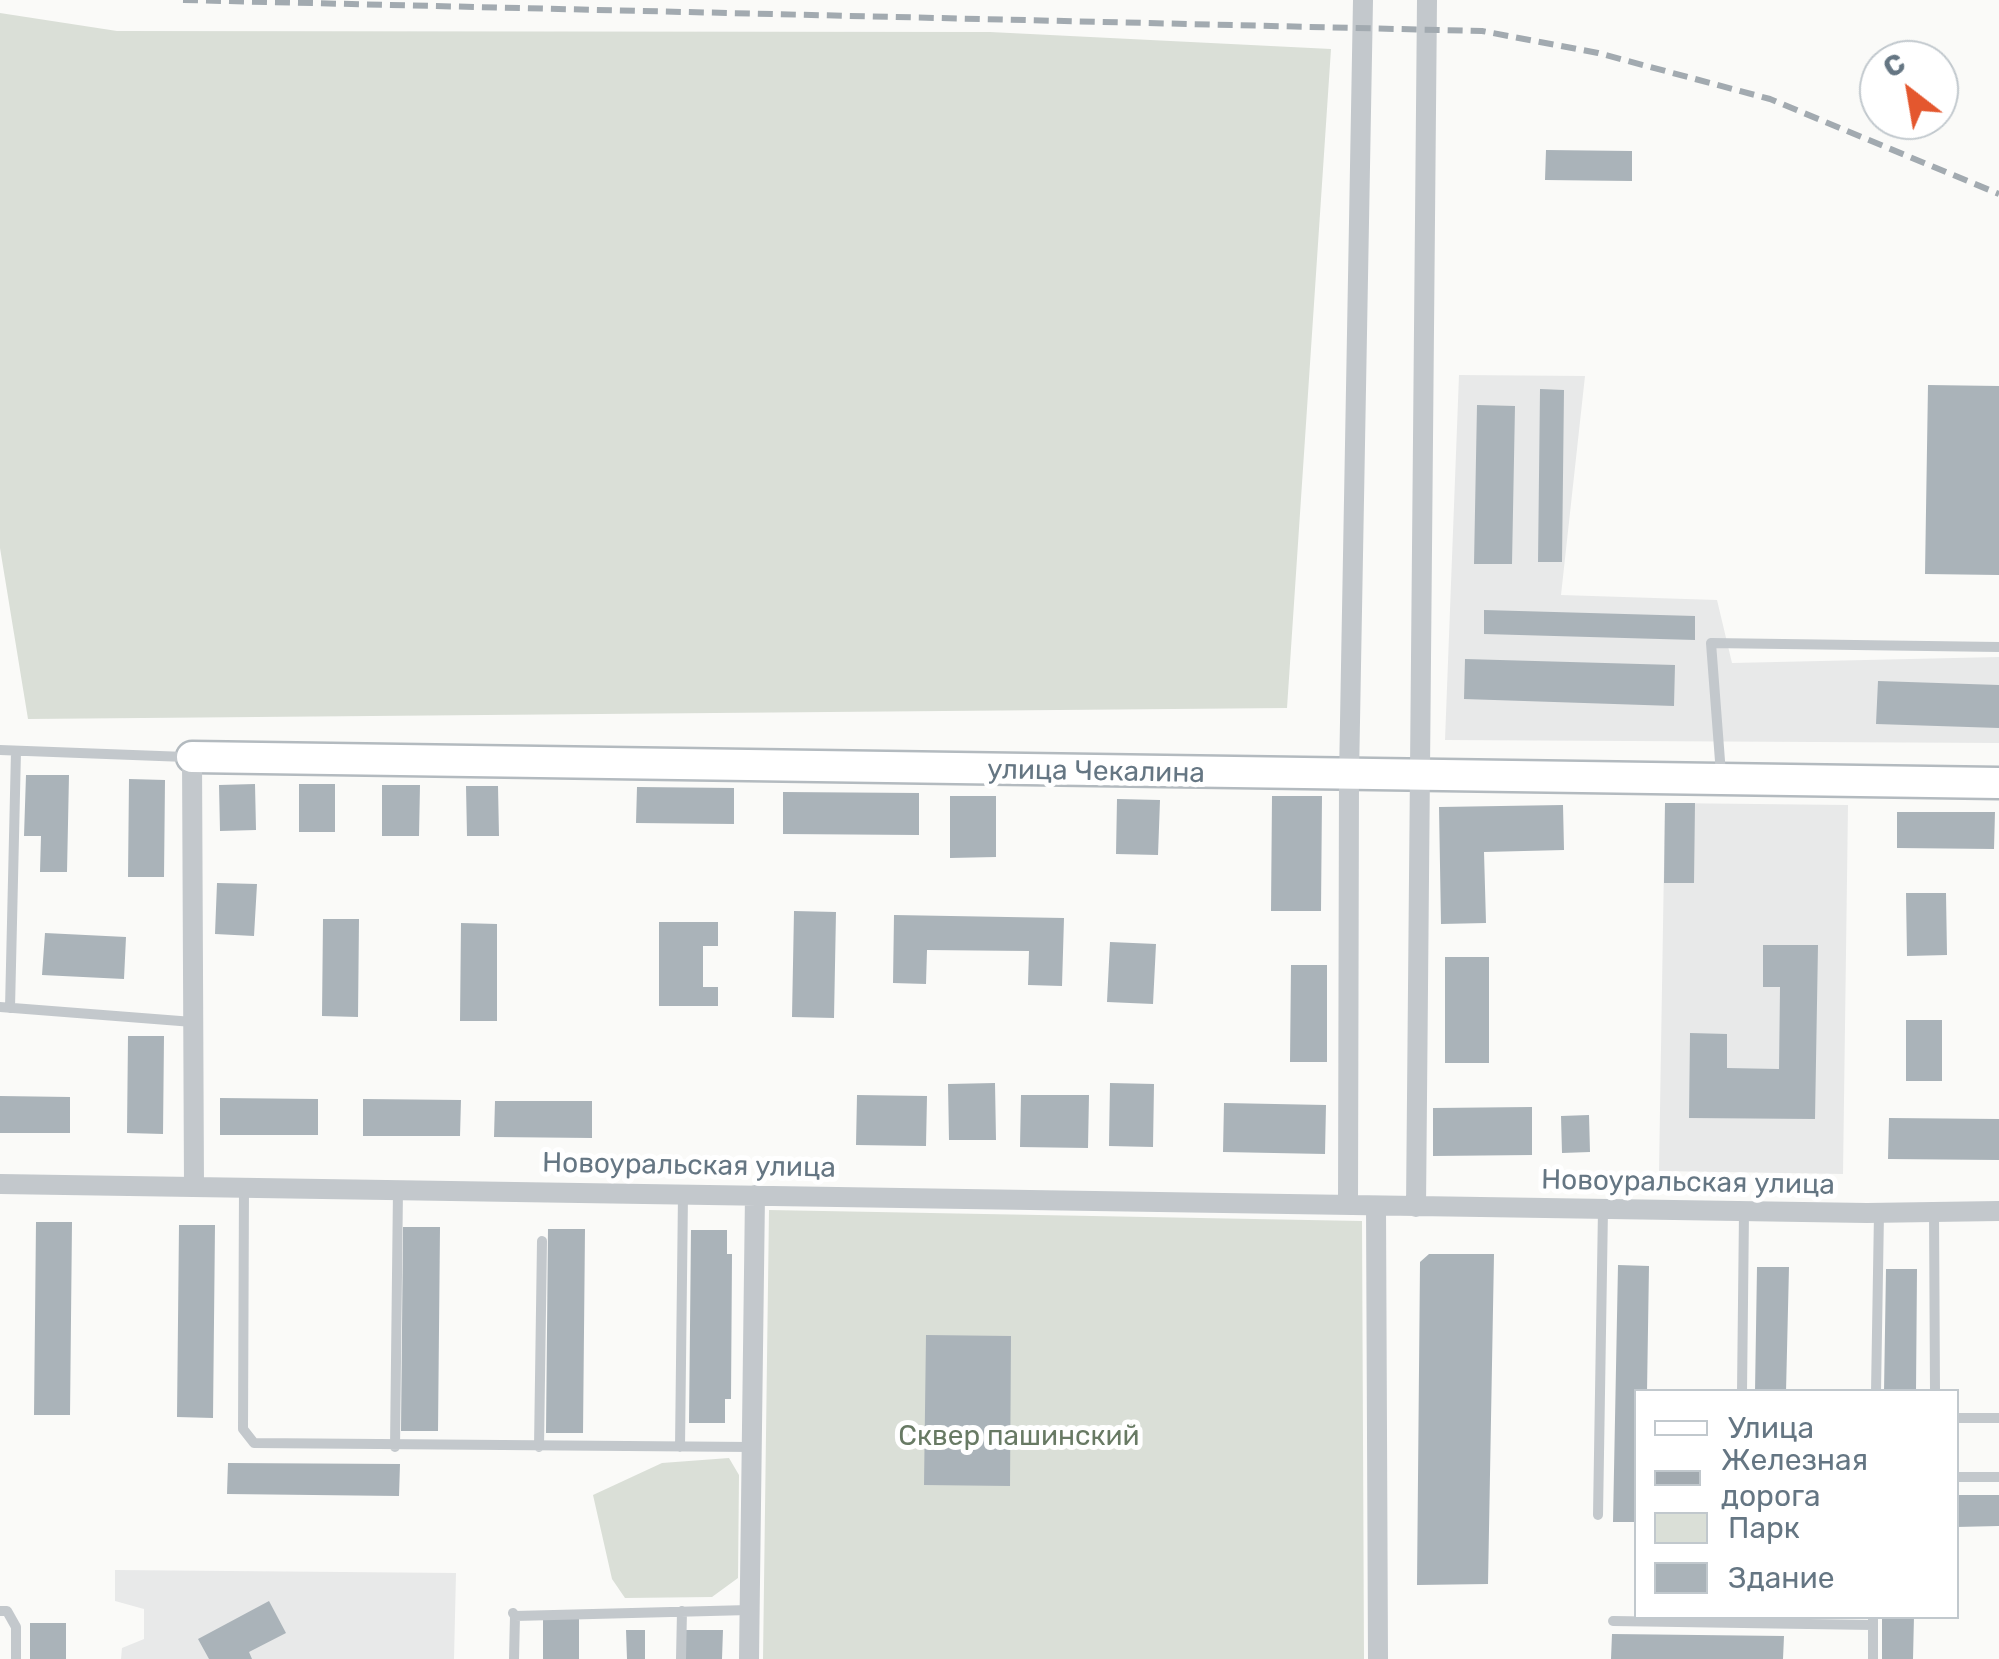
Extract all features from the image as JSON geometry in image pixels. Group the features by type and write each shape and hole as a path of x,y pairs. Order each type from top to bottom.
{"main road":[{"name":"улица Чекалина","path":"192,757 1999,783"}],"street":[{"path":"1348,1205 1349,776 1363,0"},
{"path":"1416,1206 1427,0"},
{"path":"192,757 194,1186"},
{"name":"Новоуральская улица","path":"0,1184 1744,1212 1999,1210"},
{"path":"749,1659 755,1195"},
{"path":"1376,1206 1378,1659"}],"lane":[{"path":"1722,780 1711,642 1999,647"},
{"path":"0,750 192,757"},
{"path":"16,751 5,1008 194,1022"},
{"path":"244,1187 243,1429 254,1442 395,1447 752,1447"},
{"path":"395,1447 398,1189"},
{"path":"680,1447 683,1194"},
{"path":"1598,1516 1603,1209"},
{"path":"1934,1211 1934,1389"},
{"path":"1742,1389 1744,1212"},
{"path":"1876,1389 1879,1213"},
{"path":"539,1447 542,1241"},
{"path":"1959,1418 1999,1418"},
{"path":"1959,1477 1999,1477"},
{"path":"514,1659 514,1614 749,1610"},
{"path":"0,1611 7,1612 16,1626 16,1659"},
{"path":"681,1659 682,1611"},
{"path":"1613,1621 1873,1621 1873,1659"}],"shaded area":[{"path":"1459,375 1585,376 1561,595 1717,600 1732,663 1999,657 1999,743 1445,740"},
{"path":"1665,803 1848,805 1843,1174 1659,1171"},
{"path":"115,1570 456,1573 454,1659 121,1659 122,1648 144,1639 144,1609 115,1601"}],"green space":[{"path":"0,13 117,31 990,32 1331,49 1287,708 28,719 0,548"},
{"name":"Сквер пашинский","path":"769,1210 1362,1221 1364,1659 763,1659"},
{"path":"729,1458 739,1475 738,1578 712,1597 625,1598 612,1579 593,1495 662,1463"}],"building":[{"path":"1546,150 1632,151 1632,181 1545,180"},
{"path":"1928,385 1999,386 1999,575 1925,574"},
{"path":"1540,389 1564,390 1562,562 1538,562"},
{"path":"1477,405 1515,406 1512,564 1474,564"},
{"path":"1484,610 1695,616 1695,640 1484,634"},
{"path":"1465,659 1675,665 1674,706 1464,699"},
{"path":"1878,681 1999,685 1999,728 1876,724"},
{"path":"26,775 69,775 67,872 40,872 41,836 24,836"},
{"path":"129,779 165,780 164,877 128,877"},
{"path":"255,784 256,830 220,831 219,785"},
{"path":"299,784 335,784 335,832 299,832"},
{"path":"382,785 420,785 419,836 382,836"},
{"path":"466,786 498,786 499,836 467,836"},
{"path":"637,787 734,788 734,824 636,823"},
{"path":"783,792 919,793 919,835 783,834"},
{"path":"950,796 996,796 996,857 950,858"},
{"path":"1272,796 1322,796 1321,911 1271,911"},
{"path":"1117,799 1160,800 1158,855 1116,854"},
{"path":"1665,803 1695,803 1694,883 1664,883"},
{"path":"1563,805 1564,850 1484,852 1486,923 1441,924 1439,807"},
{"path":"1897,812 1995,812 1994,849 1897,848"},
{"path":"217,883 257,884 254,936 215,934"},
{"path":"1906,893 1946,893 1947,955 1907,956"},
{"path":"794,911 836,912 834,1018 792,1017"},
{"path":"894,915 1064,918 1062,986 1028,985 1029,951 927,950 926,984 893,983"},
{"path":"323,919 359,919 358,1017 322,1016"},
{"path":"659,922 718,922 718,946 703,946 703,987 718,987 718,1006 659,1006"},
{"path":"461,923 497,924 497,1021 460,1021"},
{"path":"45,933 126,937 124,979 42,975"},
{"path":"1110,942 1156,944 1153,1004 1107,1002"},
{"path":"1763,945 1818,945 1815,1119 1689,1118 1690,1033 1727,1034 1727,1068 1779,1069 1780,987 1763,987"},
{"path":"1445,957 1489,957 1489,1063 1445,1063"},
{"path":"1291,965 1327,965 1327,1062 1290,1062"},
{"path":"1906,1020 1942,1020 1942,1081 1906,1081"},
{"path":"128,1036 164,1036 163,1134 127,1133"},
{"path":"995,1083 996,1140 949,1140 948,1084"},
{"path":"1110,1083 1154,1084 1153,1147 1109,1146"},
{"path":"857,1095 927,1096 926,1146 856,1145"},
{"path":"1021,1095 1089,1095 1088,1148 1020,1147"},
{"path":"0,1096 70,1097 70,1133 0,1133"},
{"path":"220,1098 318,1099 318,1135 220,1135"},
{"path":"363,1099 461,1100 460,1136 363,1136"},
{"path":"495,1101 592,1101 592,1138 494,1137"},
{"path":"1224,1103 1326,1105 1325,1154 1223,1152"},
{"path":"1532,1107 1532,1155 1433,1156 1433,1108"},
{"path":"1589,1115 1590,1152 1562,1153 1561,1116"},
{"path":"1889,1118 1999,1119 1999,1160 1888,1159"},
{"path":"36,1222 72,1222 70,1415 34,1415"},
{"path":"179,1225 215,1225 213,1418 177,1417"},
{"path":"403,1227 440,1227 438,1431 401,1431"},
{"path":"548,1229 585,1229 583,1433 546,1433"},
{"path":"691,1230 727,1230 727,1254 732,1254 731,1399 725,1399 725,1423 689,1423"},
{"path":"1429,1254 1494,1254 1488,1584 1417,1585 1420,1262"},
{"path":"1618,1265 1649,1266 1647,1389 1634,1389 1634,1522 1613,1522"},
{"path":"1757,1267 1789,1267 1786,1389 1755,1389"},
{"path":"1886,1269 1917,1269 1916,1389 1884,1389"},
{"path":"926,1335 1011,1336 1010,1486 924,1485"},
{"path":"228,1463 400,1464 399,1496 227,1494"},
{"path":"1959,1495 1999,1495 1999,1526 1959,1527"},
{"path":"269,1601 286,1633 249,1652 252,1659 209,1659 198,1639"},
{"path":"543,1619 579,1619 579,1659 543,1659"},
{"path":"1882,1619 1914,1619 1913,1659 1882,1659"},
{"path":"30,1623 66,1623 66,1659 30,1659"},
{"path":"626,1630 645,1630 645,1659 627,1659"},
{"path":"686,1630 723,1630 722,1659 686,1659"},
{"path":"1612,1634 1784,1636 1783,1659 1611,1659"}],"railway":[{"path":"183,0 1482,31 1598,53 1770,99 1999,194"}]}
